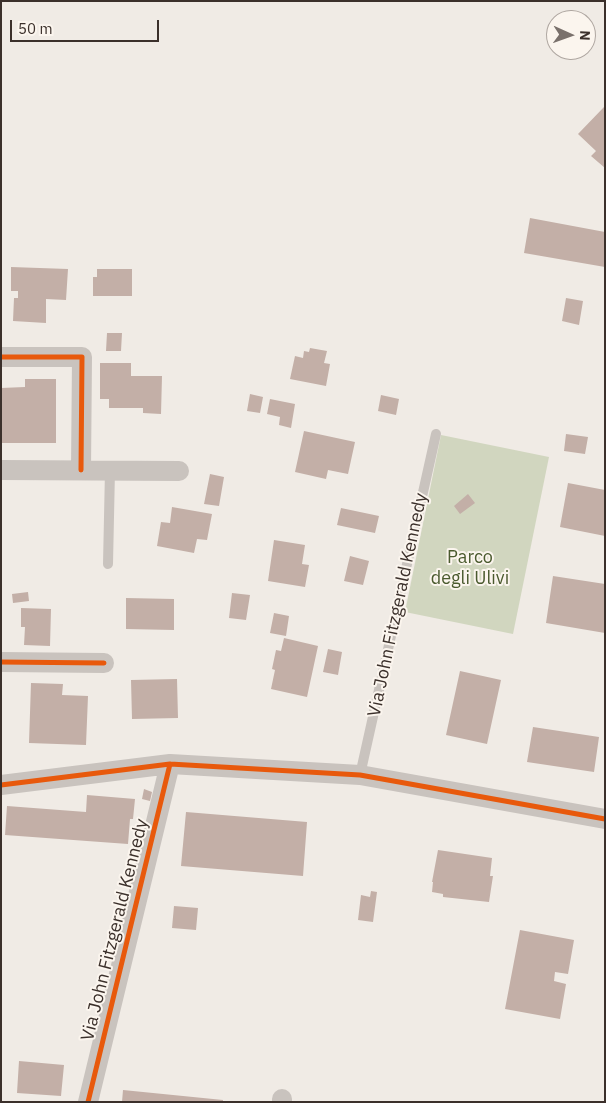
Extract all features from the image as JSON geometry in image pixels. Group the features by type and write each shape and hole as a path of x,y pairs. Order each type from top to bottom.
{"street":[{"path":"1,357 82,357 81,470"},
{"path":"1,470 180,471"},
{"path":"1,662 104,663"},
{"path":"1,785 170,764 360,775 605,819"},
{"name":"Via John Fitzgerald Kennedy","path":"88,1102 170,764"}],"lane":[{"name":"Via John Fitzgerald Kennedy","path":"360,775 436,434"},
{"path":"108,564 110,470"}],"green space":[{"name":"Parco degli Ulivi","path":"441,435 549,457 513,634 405,612"}],"building":[{"path":"604,107 605,168 591,156 596,151 578,134"},
{"path":"530,218 605,232 605,267 524,253"},
{"path":"11,267 68,269 66,300 46,299 46,323 13,321 14,298 18,298 18,291 11,291"},
{"path":"97,269 132,269 132,296 93,296 93,277 97,277"},
{"path":"566,298 583,301 579,325 562,321"},
{"path":"107,333 122,333 121,351 106,351"},
{"path":"310,348 327,351 324,363 330,364 326,386 290,379 295,356 303,358 304,351 309,352"},
{"path":"100,363 131,363 131,376 162,376 161,414 143,413 143,408 109,408 109,399 100,399"},
{"path":"25,379 56,379 56,443 1,443 1,388 25,387"},
{"path":"250,394 263,397 260,413 247,411"},
{"path":"381,395 399,399 396,415 378,411"},
{"path":"270,399 295,404 291,428 279,425 280,417 267,414"},
{"path":"304,431 355,442 348,474 328,470 326,479 295,472"},
{"path":"566,434 588,437 585,454 564,451"},
{"path":"210,474 224,477 219,506 204,504"},
{"path":"568,483 605,490 605,536 560,527"},
{"path":"468,494 475,503 460,514 454,506"},
{"path":"172,507 212,514 207,540 197,539 194,553 157,546 161,522 170,523"},
{"path":"341,508 379,516 375,533 337,525"},
{"path":"274,540 305,545 302,564 309,565 305,587 268,581"},
{"path":"350,556 369,561 363,585 344,581"},
{"path":"553,576 605,584 605,633 546,623"},
{"path":"28,592 29,601 13,603 12,594"},
{"path":"232,593 250,595 246,620 229,618"},
{"path":"126,598 174,599 174,630 126,629"},
{"path":"21,608 51,609 50,646 24,645 25,627 21,627"},
{"path":"274,613 289,616 286,636 270,633"},
{"path":"284,638 318,646 307,697 271,689 275,670 272,669 276,650 281,651"},
{"path":"328,649 342,652 338,675 323,672"},
{"path":"460,671 501,680 487,744 446,735"},
{"path":"177,679 178,718 132,719 131,680"},
{"path":"31,683 63,684 62,695 88,696 86,745 29,743"},
{"path":"533,727 599,737 594,772 527,762"},
{"path":"144,789 152,792 150,801 142,799"},
{"path":"87,795 135,799 133,819 130,819 128,844 5,835 7,806 86,812"},
{"path":"186,812 307,822 303,876 181,866"},
{"path":"438,850 492,858 490,876 493,876 489,902 443,897 443,894 432,892"},
{"path":"371,891 377,892 373,922 358,920 361,895 370,897"},
{"path":"174,906 198,908 196,930 172,928"},
{"path":"520,930 574,940 568,974 555,972 554,981 566,984 560,1019 505,1009"},
{"path":"19,1061 64,1065 61,1096 17,1093"},
{"path":"123,1090 223,1100 223,1102 122,1102"}],"cycle path":[{"path":"1,357 82,357 81,470"},
{"path":"1,662 104,663"},
{"path":"1,785 170,764 360,775 605,819"},
{"path":"88,1102 170,764"}]}
